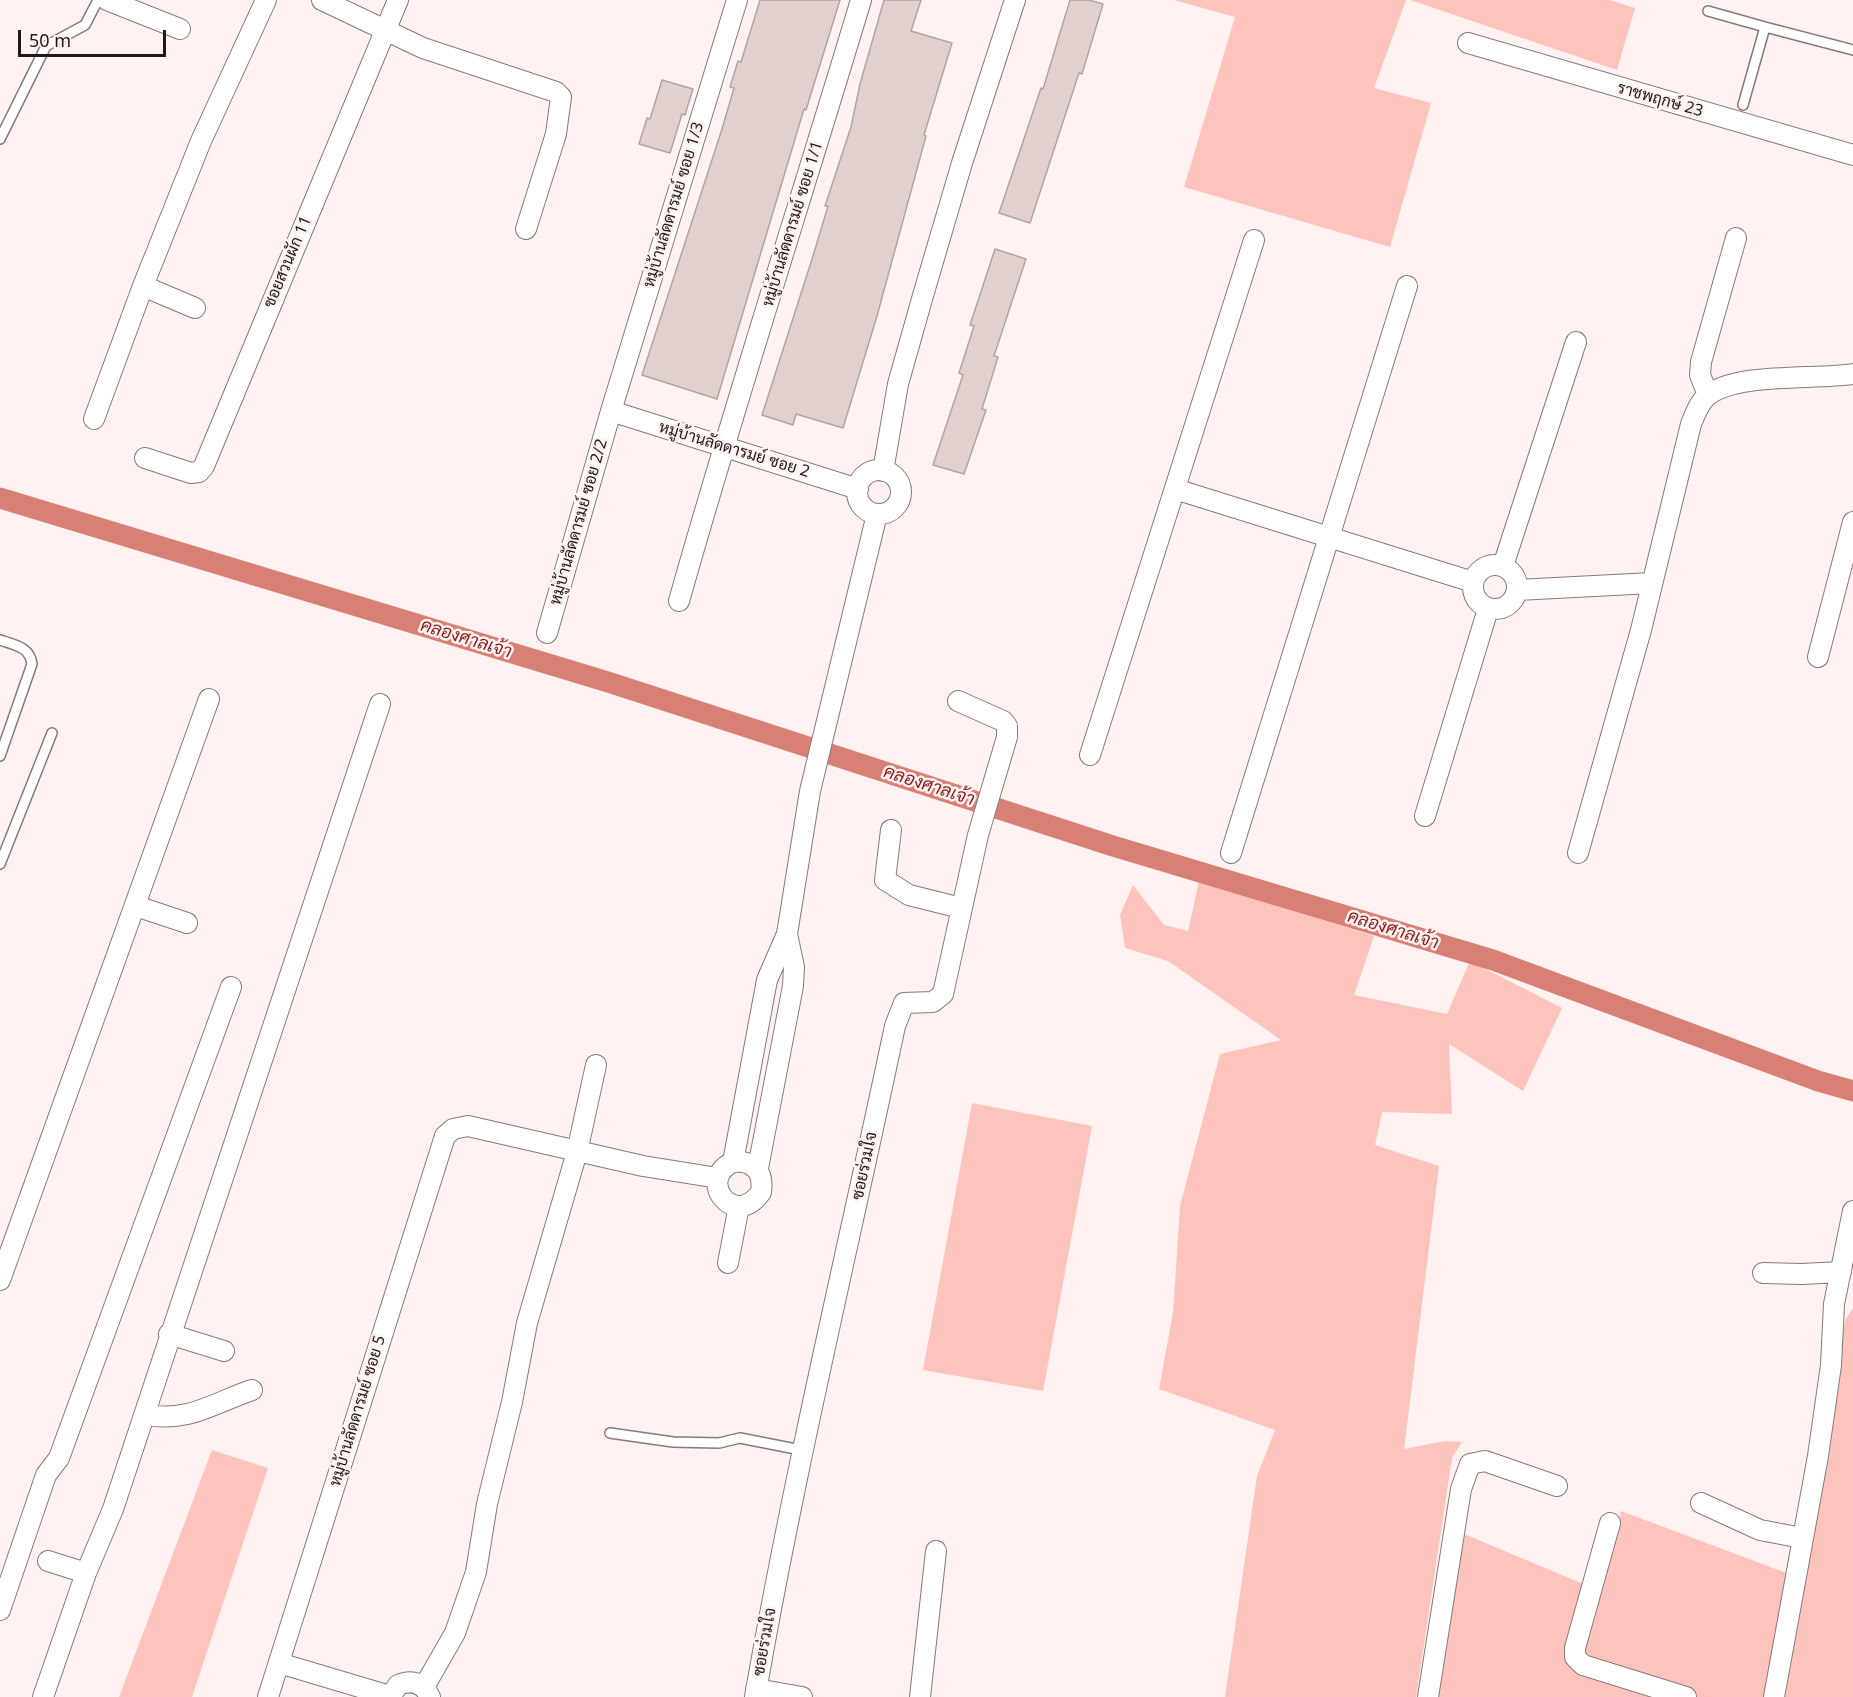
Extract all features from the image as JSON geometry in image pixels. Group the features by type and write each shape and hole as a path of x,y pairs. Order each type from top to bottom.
{"street":[{"path":"107,0 180,29"},
{"path":"94,419 143,286 201,141 266,0"},
{"path":"322,0 423,48 556,92 561,97 556,134 526,228"},
{"name":"ซอยสวนผัก 11","path":"145,459 190,473 199,472 204,466 398,0"},
{"name":"หมู่บ้านลัดดารมย์ ซอย 1/3","path":"611,411 737,0"},
{"name":"หมู่บ้านลัดดารมย์ ซอย 1/1","path":"679,601 722,447 794,224 861,0"},
{"path":"883,471 898,384 924,292 1015,0"},
{"name":"ราชพฤกษ์ 23","path":"1468,44 1853,154"},
{"path":"1708,395 1700,375 1701,362 1736,238"},
{"path":"1090,755 1254,240"},
{"path":"143,286 195,308"},
{"path":"1231,853 1407,286"},
{"path":"1503,566 1576,342"},
{"path":"1578,853 1652,583 1691,424 1700,404 1708,395 1720,388 1749,382 1853,374"},
{"name":"หมู่บ้านลัดดารมย์ ซอย 2","path":"611,411 858,489"},
{"name":"หมู่บ้านลัดดารมย์ ซอย 2/2","path":"547,633 611,411"},
{"path":"883,471 892,475 898,482 900,500 887,513 877,514 861,506 858,489 868,474 883,471"},
{"path":"1175,489 1473,582"},
{"path":"733,1162 767,980 788,934 810,791 877,514"},
{"path":"1818,657 1853,522"},
{"path":"1503,566 1514,576 1517,590 1515,597 1504,608 1488,609 1475,599 1473,582 1484,567 1503,566"},
{"path":"1517,590 1652,583"},
{"path":"1425,816 1488,609"},
{"path":"0,1280 209,699"},
{"name":"ซอยร่วมใจ","path":"755,1693 801,1450 838,1298 899,1010 909,1002 933,1002 943,994 978,835 1007,737 1007,726 1003,722 958,701"},
{"path":"43,1697 86,1573 113,1509 145,1415 169,1334 380,704"},
{"path":"891,830 885,880 909,896 961,909"},
{"path":"136,906 187,923"},
{"path":"758,1168 748,1163 733,1162 723,1168 718,1178 719,1194 724,1200 739,1206 748,1205 760,1192 762,1183 758,1168 793,986 794,967 788,934"},
{"path":"0,1610 46,1475 59,1458 231,987"},
{"path":"279,1664 390,1696 398,1685 405,1682 411,1682 427,1692 455,1633 471,1590 527,1323 578,1152 596,1065"},
{"name":"หมู่บ้านลัดดารมย์ ซอย 5","path":"268,1697 445,1136 453,1129 468,1126 578,1152"},
{"path":"578,1152 718,1178"},
{"path":"728,1263 739,1206"},
{"path":"1774,1697 1832,1365 1832,1319 1853,1211"},
{"path":"1763,1273 1842,1272"},
{"path":"169,1334 224,1351"},
{"path":"145,1415 181,1417 252,1390"},
{"path":"1428,1697 1461,1489 1470,1464 1485,1461 1557,1486"},
{"path":"1701,1503 1760,1530 1802,1538"},
{"path":"1610,1524 1575,1648 1575,1658 1583,1665 1686,1697"},
{"path":"920,1697 936,1551"},
{"path":"48,1561 86,1573"},
{"path":"755,1693 801,1697"}],"lane":[{"path":"0,139 46,46 84,25 98,0"},
{"path":"1707,11 1853,50"},
{"path":"1743,105 1765,27"},
{"path":"0,640 26,649 32,664 0,756"},
{"path":"1,860 52,733"},
{"path":"610,1433 673,1442 719,1443 740,1438 801,1450"}],"shaded area":[{"path":"1174,0 1406,0 1374,88 1431,103 1390,247 1184,187 1235,17"},
{"path":"1410,0 1609,0 1635,8 1617,70"},
{"path":"1199,881 1374,936 1354,995 1447,1014 1470,961 1562,1008 1523,1091 1449,1044 1452,1114 1382,1112 1375,1145 1439,1166 1404,1449 1445,1441 1462,1442 1452,1458 1416,1697 1225,1697 1257,1476 1275,1430 1159,1389 1173,1313 1180,1206 1220,1054 1281,1040 1168,961 1125,948 1120,915 1133,885 1164,925 1188,931"},
{"path":"972,1103 1092,1126 1043,1391 923,1370"},
{"path":"1853,1308 1853,1697 1780,1697 1845,1320"},
{"path":"212,1450 268,1468 192,1697 119,1697"},
{"path":"1621,1511 1789,1574 1765,1697 1436,1697 1464,1534 1600,1591"}],"building":[{"path":"760,0 840,0 806,110 804,109 717,399 642,375 722,129 734,88 730,87 738,61 741,62"},
{"path":"884,0 921,0 911,31 952,43 924,135 926,136 877,316 843,428 796,414 793,425 762,415 828,206 825,206 851,127 860,84"},
{"path":"1070,0 1089,0 1103,4 1082,74 1079,73 1030,223 999,213 1041,88 1043,89"},
{"path":"662,80 693,89 685,115 682,114 670,153 639,144 647,118 650,119"},
{"path":"995,249 1026,259 994,356 998,357 982,409 986,410 964,474 933,465 963,375 959,373 974,326 970,325"}],"waterway":[{"name":"คลองศาลเจ้า","path":"0,498 608,682 1113,846 1493,960 1818,1081 1853,1091"}]}
